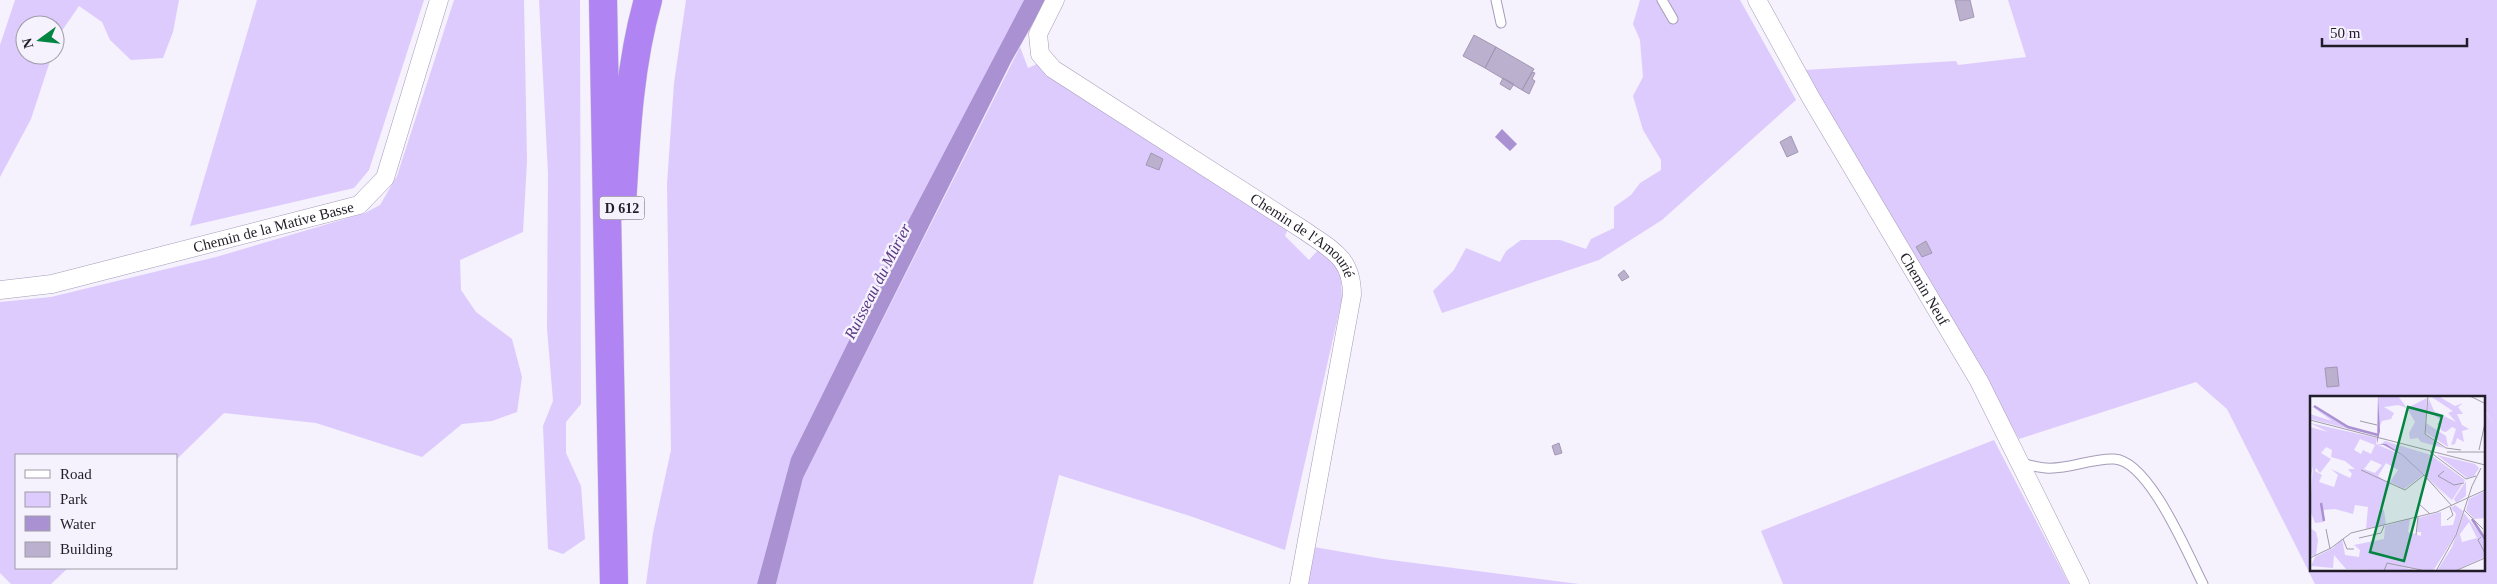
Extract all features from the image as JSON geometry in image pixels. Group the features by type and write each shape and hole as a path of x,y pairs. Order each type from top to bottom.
{"highway":[{"name":"D 612","path":"592,0 607,274"},
{"name":"D 612","path":"602,0 614,584"},
{"name":"D 612","path":"611,418 629,96 641,26 648,0"}],"street":[{"name":"Chemin de la Mative Basse","path":"0,290 52,284 359,205 385,178 439,0"},
{"name":"Chemin de l'Amourié","path":"1055,0 1038,34 1040,54 1053,69 1305,231 1338,254 1347,265 1352,278 1352,294 1300,584"},
{"name":"Chemin Neuf","path":"1757,0 1811,98 1979,381 2080,584"}],"lane":[{"path":"1496,0 1501,23"},
{"path":"1662,0 1673,19"},
{"path":"2019,463 2047,468 2101,459 2118,459 2138,471 2153,488 2203,584"}],"green space":[{"path":"15,0 179,0 173,32 163,58 131,60 110,40 102,22 79,6 65,26 65,15 15,15 15,65 49,65 31,119 0,177 0,45"},
{"path":"257,0 424,0 369,170 354,188 190,226"},
{"path":"454,0 524,0 527,161 523,232 460,260 461,290 476,312 512,339 522,377 517,412 492,421 462,424 422,457 316,423 224,413 178,458 178,454 15,454 15,569 67,569 51,584 11,584 0,573 0,302 51,297 216,257 365,213 380,205 397,176"},
{"path":"539,0 580,0 581,404 566,422 566,453 581,486 585,539 563,554 548,549 543,426 553,401 547,328 548,173"},
{"path":"686,0 1024,0 905,227 791,458 757,584 646,584 653,533 671,450 667,184 674,83"},
{"path":"1640,0 1740,0 1796,100 1662,220 1599,260 1442,313 1433,291 1454,270 1466,248 1500,262 1506,251 1521,240 1560,240 1586,249 1591,239 1614,228 1614,207 1631,195 1640,183 1661,170 1661,160 1643,130 1633,96 1643,77 1640,40 1633,24"},
{"path":"2008,0 2497,0 2497,584 2315,584 2227,409 2196,382 2019,439 1804,70 1956,61 1958,65 2026,57"},
{"path":"1020,47 1028,68 1037,64 1288,228 1285,236 1309,260 1318,250 1335,264 1340,275 1342,299 1285,550 1190,516 1059,475 1033,584 776,584 803,478"},
{"path":"1994,440 2069,584 1783,584 1761,531"},
{"path":"1314,547 1383,559 1579,584 1307,584"}],"water":[{"path":"1024,0 1046,0 1011,62 803,478 776,584 757,584 791,458 905,227"},
{"path":"1502,129 1517,144 1510,151 1495,137"}],"building":[{"path":"1955,0 1970,0 1974,17 1960,21"},
{"path":"1474,35 1496,47 1485,68 1463,56"},
{"path":"1496,47 1534,69 1522,90 1485,68"},
{"path":"1532,72 1535,73 1532,79 1535,81 1529,94 1522,90"},
{"path":"1503,78 1514,84 1510,90 1500,84"},
{"path":"1791,136 1798,152 1787,157 1780,142"},
{"path":"1151,153 1163,159 1159,170 1146,165"},
{"path":"1926,241 1932,253 1922,257 1916,247"},
{"path":"1624,270 1629,277 1622,281 1618,275"},
{"path":"2337,367 2339,386 2327,387 2325,368"},
{"path":"1559,443 1562,453 1555,455 1552,446"}],"water label":[{"name":"Ruisseau du Mûrier","path":"877,281"}]}
